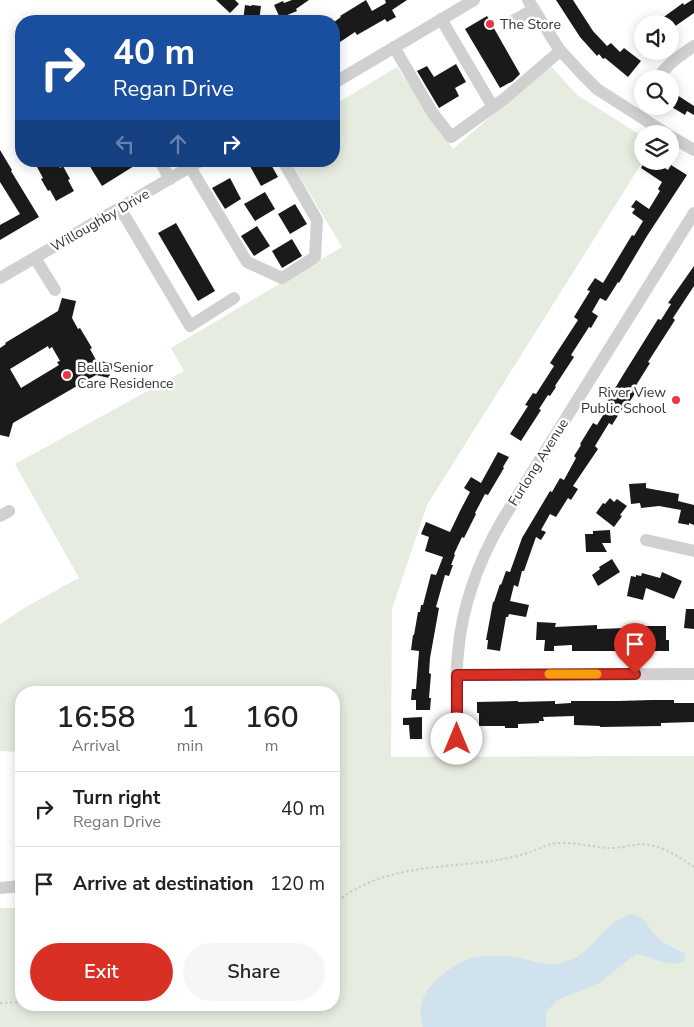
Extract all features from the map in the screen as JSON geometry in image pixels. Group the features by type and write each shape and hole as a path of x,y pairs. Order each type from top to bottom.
{"street":[{"path":"340,79 474,0"},
{"path":"508,24 531,4 560,51 597,89 634,113"},
{"path":"441,19 493,107"},
{"path":"664,70 673,61 694,46"},
{"path":"394,47 425,101 438,121 452,137 493,107 560,51"},
{"path":"638,115 653,125"},
{"path":"679,141 694,150"},
{"path":"163,167 170,179"},
{"name":"Willoughby Drive","path":"0,278 190,167"},
{"path":"197,167 247,262 282,278 315,257 317,220 286,167"},
{"path":"120,208 190,326 234,298"},
{"name":"Furlong Avenue","path":"457,739 457,675 460,636 469,594 484,555 502,518 694,213"},
{"path":"35,258 55,290"},
{"path":"646,540 694,551"},
{"path":"457,675 694,674"},
{"path":"0,888 15,887"}],"path":[{"path":"340,899 364,885 388,876 426,868 498,860 528,853 555,843 573,843 609,848 648,845 664,850 694,867"},
{"path":"0,1003 15,1002"}],"shaded area":[{"path":"550,65 577,95 634,131 634,170 637,170 427,505 392,609 391,757 694,756 694,1027 0,1027 0,908 15,908 15,1011 340,1011 340,686 15,686 15,752 0,751 0,624 26,607 79,578 15,464 184,371 171,348 342,247 294,167 340,167 340,101 397,67 453,149"}],"water":[{"path":"631,914 643,920 661,941 685,954 684,961 672,964 636,954 599,983 557,1000 546,1012 546,1027 423,1027 421,1007 426,993 437,979 458,964 469,959 492,956 515,957 549,964 562,963 579,956 613,923"}],"building":[{"path":"216,0 235,0 239,4 230,13"},
{"path":"292,0 309,0 296,9 297,11 287,15 279,15 274,5 283,1 284,3"},
{"path":"366,0 372,11 386,3 385,0 407,0 392,10 396,17 387,22 385,19 357,35 355,32 340,42 340,16"},
{"path":"556,0 573,0 593,31 607,46 611,43 620,52 624,48 634,56 634,60 641,61 628,77 605,58 603,59 599,54 597,56 580,37"},
{"path":"694,0 694,13 679,24 679,15 666,15 683,3 684,5"},
{"path":"245,5 261,6 260,15 244,15"},
{"path":"487,16 520,74 513,81 500,88 465,29"},
{"path":"456,64 466,82 455,88 459,96 439,108 417,71 427,66 434,77"},
{"path":"679,96 694,106 694,115 687,111 685,115 679,111"},
{"path":"0,150 39,217 0,240 0,225 20,214 0,182"},
{"path":"37,167 64,167 74,191 56,201 41,179 43,178"},
{"path":"90,167 132,167 102,186"},
{"path":"251,167 272,167 278,177 261,186"},
{"path":"644,170 679,170 687,175 619,283 606,301 600,298 592,312 598,316 571,355 574,357 550,396 548,395 539,409 541,410 521,441 510,434 528,406 525,405 533,393 536,394 554,366 550,363 578,320 574,317 590,291 587,290 595,278 603,283 632,235 634,236 643,221 632,213 635,209 631,207 636,200 649,209 660,191 658,189 662,182"},
{"path":"230,178 241,199 225,209 212,188"},
{"path":"265,192 275,209 255,221 244,204"},
{"path":"295,204 307,224 290,234 278,214"},
{"path":"176,223 215,291 198,301 158,233"},
{"path":"257,226 270,246 254,256 241,236"},
{"path":"292,239 302,256 282,268 272,251"},
{"path":"694,266 694,286 648,362 650,363 635,387 638,389 612,425 609,423 595,446 598,449 573,486 578,489 571,500 568,498 556,517 550,514 541,530 546,532 541,540 536,537 524,571 522,571 518,587 514,585 510,601 529,605 526,617 509,614 506,617 500,651 487,649 488,640 486,640 493,602 506,571 510,572 522,538 550,491 552,492 560,478 564,480 576,458 574,456 580,444 593,423 597,425 605,412 602,410 623,375 658,319 661,320 671,304 668,303"},
{"name":"Bella Senior Care Residence","path":"62,298 76,301 72,318 92,348 90,349 96,360 113,364 109,378 96,375 13,423 9,437 0,435 0,348 5,343 58,311","holes":["48,346 49,349 52,347 60,361 57,362 59,365 21,388 10,369"]},
{"path":"498,452 509,457 488,495 485,494 464,538 462,537 454,554 449,576 445,575 436,607 439,608 429,673 431,674 430,710 416,710 416,700 411,700 412,689 416,689 419,651 411,650 413,635 418,612 420,612 421,605 423,605 431,574 436,575 443,557 425,551 429,537 421,534 426,522 450,532 470,492 464,488 471,477 481,483"},
{"path":"646,483 646,488 679,494 678,501 694,505 694,525 678,523 681,510 659,506 641,508 640,503 631,504 629,484"},
{"path":"610,498 614,502 617,499 627,506 614,527 596,513 603,503 605,504"},
{"path":"610,530 611,543 602,543 607,552 586,552 585,534 593,534 593,531"},
{"path":"612,559 620,572 598,586 592,575 600,569 599,567"},
{"path":"662,572 682,581 674,599 646,588 643,600 627,596 631,576 641,576 642,573 660,578"},
{"path":"686,609 694,609 694,629 684,628"},
{"path":"537,622 556,623 555,627 597,625 597,629 627,628 627,625 666,626 666,640 669,640 669,651 572,651 572,645 554,646 554,651 544,651 545,640 536,640"},
{"path":"674,700 674,703 694,703 694,722 661,723 661,726 600,727 574,725 574,716 543,717 544,721 539,721 539,723 518,724 518,728 505,728 505,726 479,726 479,713 477,713 477,702 555,701 555,704 571,703 571,701"},
{"path":"422,717 422,739 410,739 409,725 403,725 403,718"}],"slow traffic":[{"path":"549,674 597,674"}],"place":[{"name":"The Store","path":"490,24"},
{"name":"Bella Senior Care Residence","path":"67,375"},
{"name":"River View Public School","path":"676,400"}],"route":[{"path":"457,739 457,675 635,674"}]}
